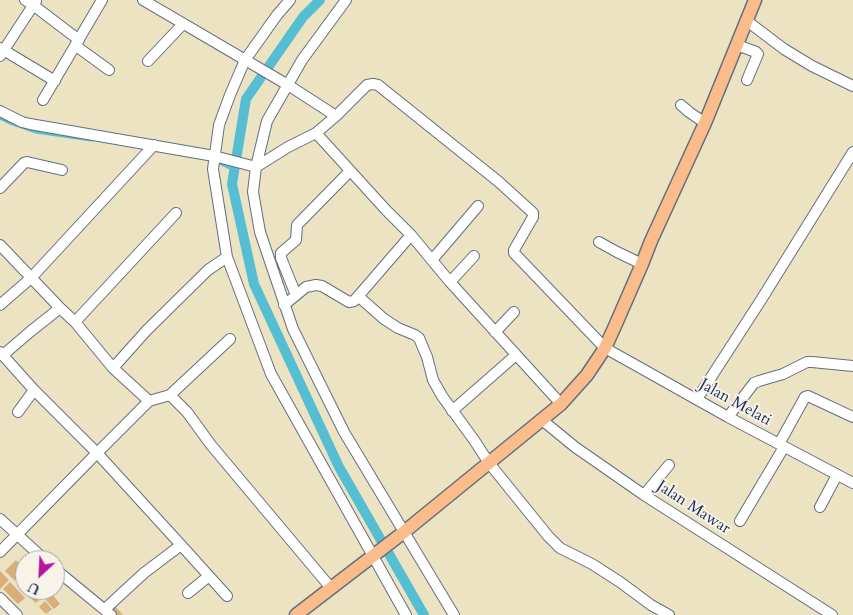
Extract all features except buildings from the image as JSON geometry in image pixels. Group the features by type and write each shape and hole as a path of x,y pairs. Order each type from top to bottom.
{"main road":[{"path":"296,615 489,464 561,404 587,375 615,326 651,241 705,123 755,0"}],"street":[{"path":"42,100 102,0"},
{"path":"0,111 30,124 216,156 255,166 316,133 336,116 143,0"},
{"path":"290,0 247,61 230,95 219,125 213,169 227,257 271,374 326,471 376,553 406,615"},
{"path":"346,0 284,83 267,121 255,166 253,192 260,232 293,330 344,432 402,533 454,615"},
{"path":"55,81 1,52 32,2 109,70"},
{"path":"747,22 784,49 812,66 853,86"},
{"path":"148,62 183,24"},
{"path":"737,45 758,54 747,80"},
{"name":"Jalan Melati","path":"336,116 367,85 378,85 500,182 533,213 534,216 514,250 514,254 604,348 781,446 853,483"},
{"path":"681,105 705,123"},
{"path":"316,133 411,235 450,282 561,404"},
{"path":"0,305 31,278 154,145"},
{"path":"697,399 853,152"},
{"path":"0,188 27,162 62,170"},
{"path":"296,295 281,258 281,253 296,240 297,225 350,171"},
{"path":"432,260 478,206"},
{"path":"75,322 176,213"},
{"path":"284,305 306,288 316,285 322,286 349,302 354,301 411,235"},
{"path":"599,242 642,264"},
{"path":"0,245 75,322 114,368 149,401"},
{"path":"450,282 474,256"},
{"path":"114,368 147,330 208,270 227,257"},
{"path":"358,296 384,319 398,328 415,334 419,338 433,380 442,396 489,464 548,536 560,548 592,564 651,605 669,615"},
{"path":"60,308 2,354 34,390 97,453 227,596"},
{"path":"495,332 514,312"},
{"path":"0,552 149,401 170,395 230,339"},
{"path":"452,411 516,355"},
{"path":"728,417 754,383 759,380 783,374 807,362 853,366"},
{"path":"18,412 34,390"},
{"path":"170,395 187,412 211,445 331,588"},
{"path":"740,521 805,397 808,396 853,417"},
{"name":"Jalan Mawar","path":"542,420 575,447 644,495 832,615"},
{"path":"644,495 669,465"},
{"path":"820,507 837,475"},
{"path":"0,519 33,550"},
{"path":"65,577 108,612 144,573 181,545"},
{"path":"188,593 210,576"},
{"path":"0,598 17,615"}],"waterway":[{"path":"320,0 303,17 246,99 232,184 254,284 339,467 424,615"},
{"path":"0,118 36,132 91,140"},
{"path":"219,163 234,170"}]}
